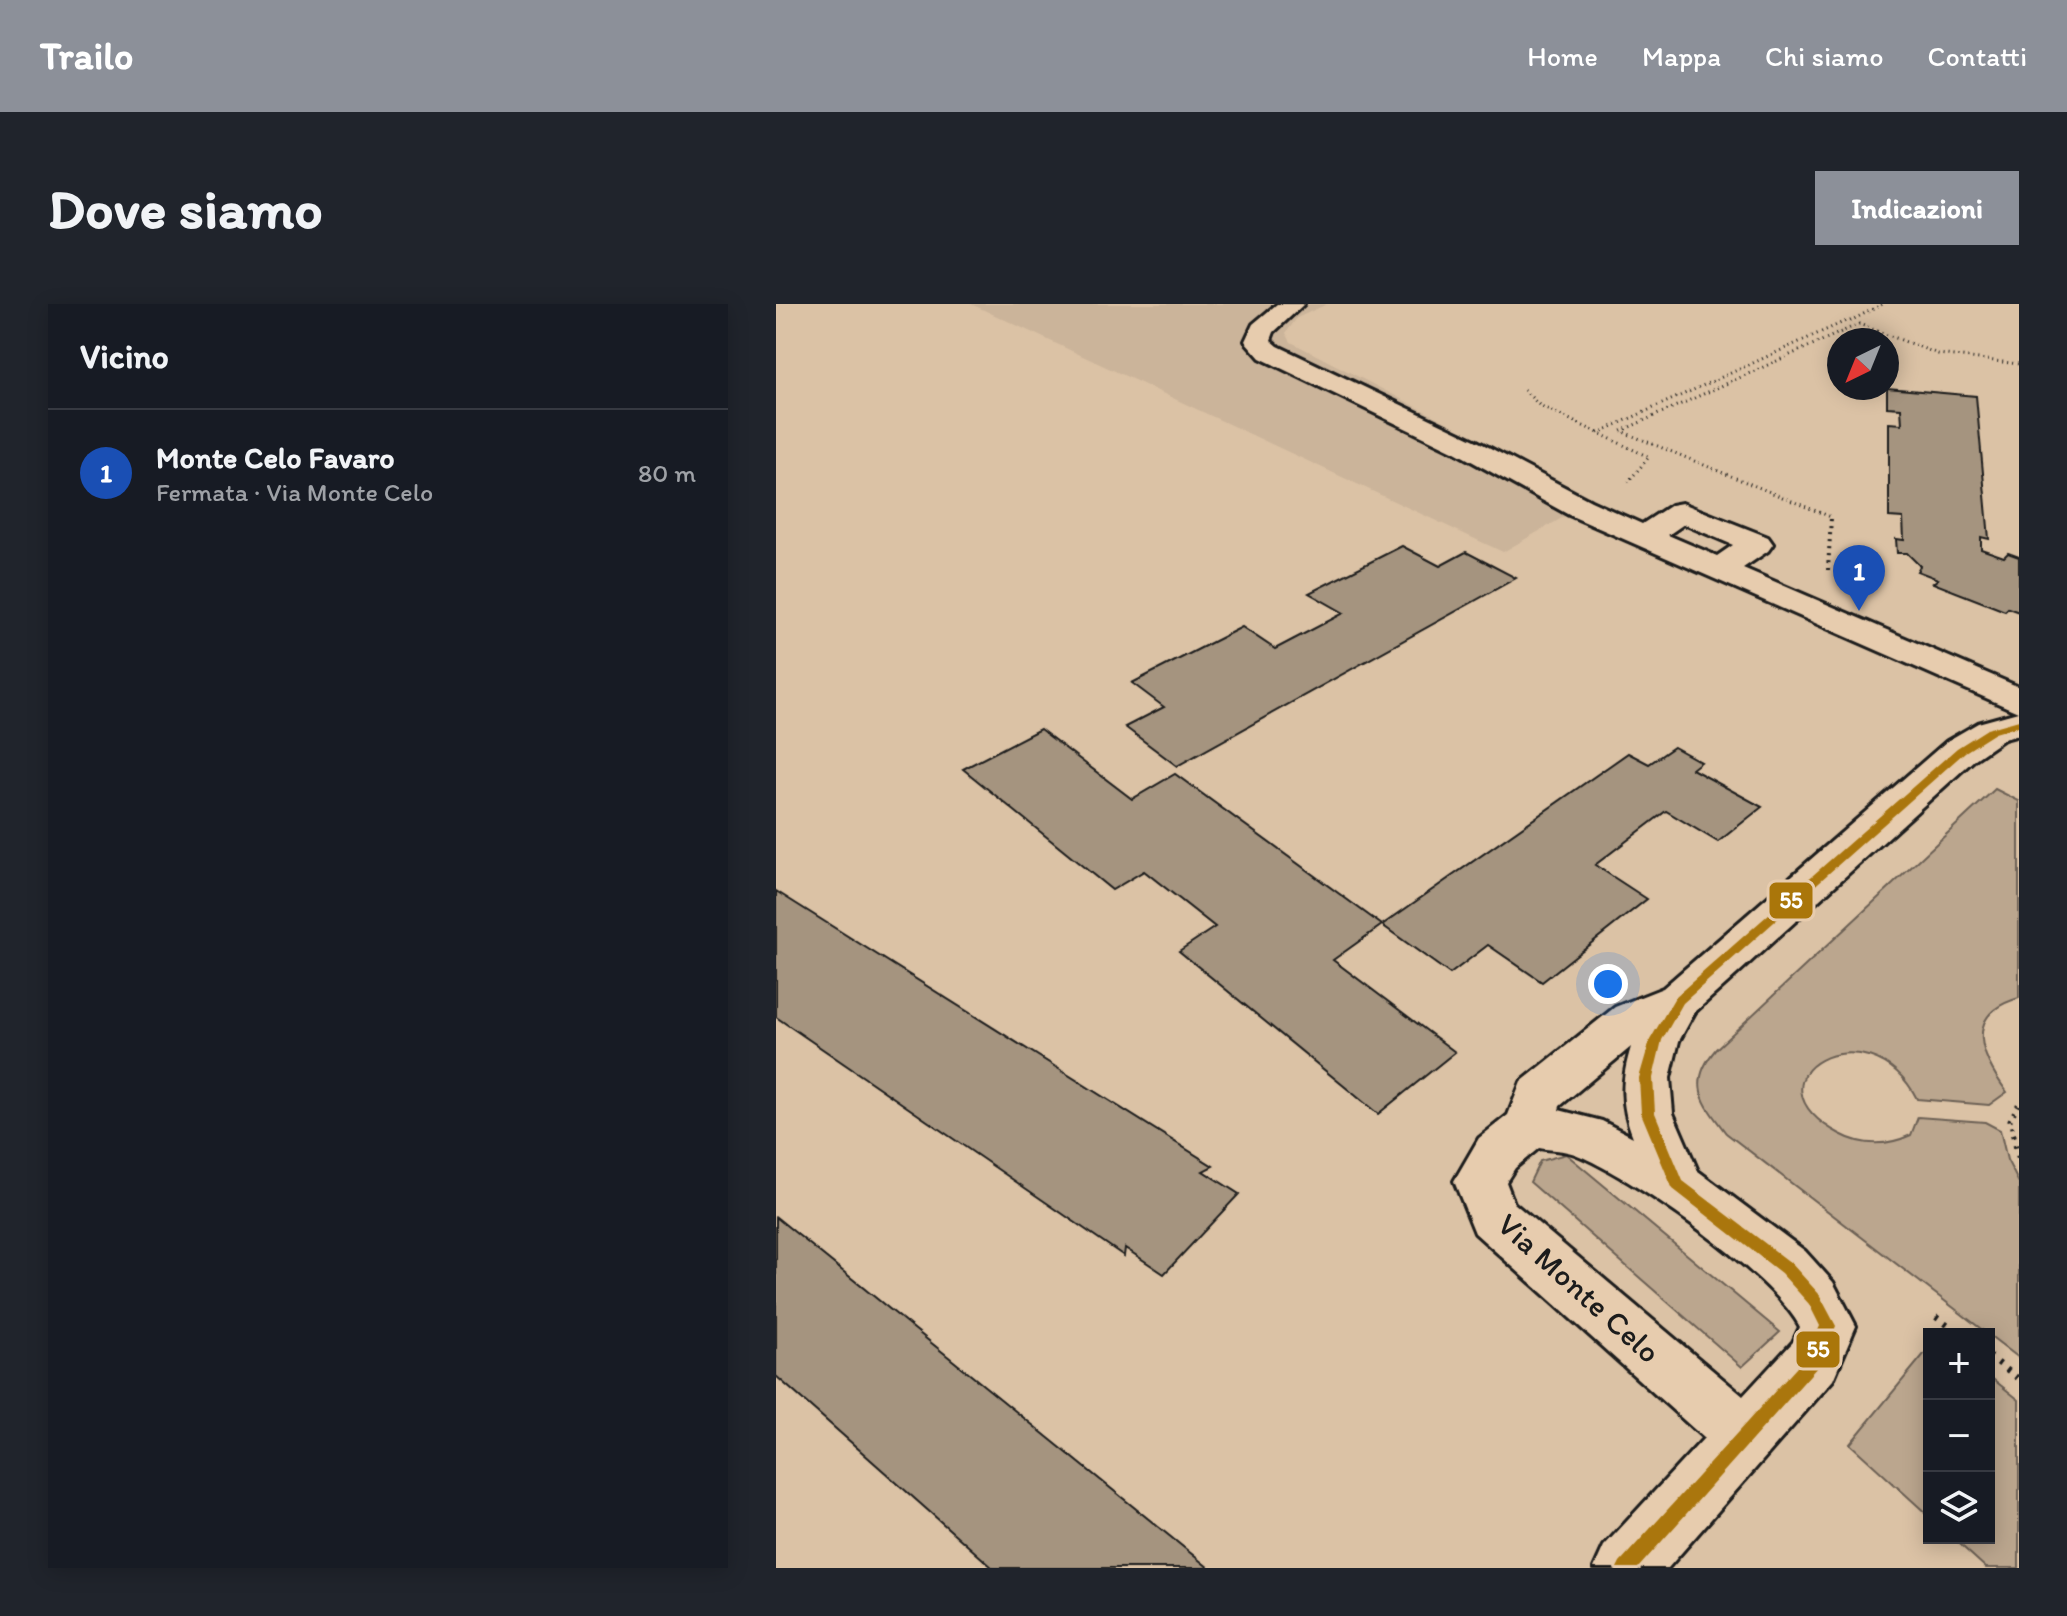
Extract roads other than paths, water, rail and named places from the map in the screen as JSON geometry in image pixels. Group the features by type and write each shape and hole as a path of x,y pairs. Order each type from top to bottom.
{"street":[{"path":"1292,304 1262,329 1258,341 1269,352 1465,446 1602,517 2019,701"},
{"path":"1644,536 1682,512 1757,544 1719,569"},
{"name":"Via Monte Celo","path":"1678,1185 1648,1113 1646,1078 1656,1040 1679,1000 1961,750 1991,731 2019,723"},
{"name":"Via Monte Celo","path":"1679,1000 1631,1020 1538,1096 1530,1126 1497,1153 1480,1181 1494,1217 1746,1437"},
{"name":"Via Monte Celo","path":"1530,1126 1584,1135 1678,1185 1786,1268 1814,1299 1828,1326 1813,1361 1626,1568"}],"place":[{"name":"Monte Celo Favaro","path":"1859,611"}]}
